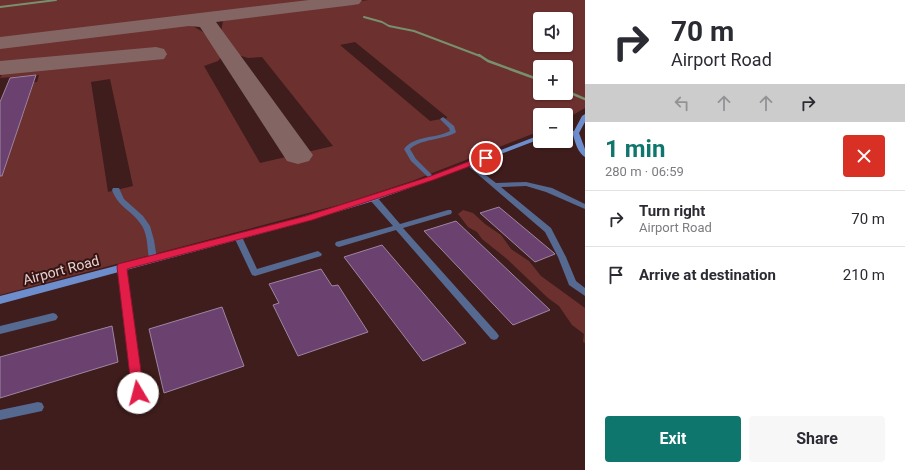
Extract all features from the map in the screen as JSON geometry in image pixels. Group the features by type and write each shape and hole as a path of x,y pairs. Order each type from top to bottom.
{"street":[{"path":"585,116 576,133 585,155"},
{"name":"Airport Road","path":"0,300 294,222 432,178 533,139"}],"lane":[{"path":"432,178 413,160 407,149 413,144 453,132 452,127 443,119"},
{"path":"469,164 548,230 562,257 572,283 585,293"},
{"path":"494,185 526,184 549,190 585,207"},
{"path":"116,190 120,201 137,214 144,223 148,231 153,259"},
{"path":"373,198 494,336"},
{"path":"339,244 448,212"},
{"path":"238,237 255,273 318,254"},
{"path":"121,267 140,408"},
{"path":"0,330 53,317"},
{"path":"0,415 38,407"}],"shaded area":[{"path":"0,0 339,0 0,41"},
{"path":"369,0 585,0 585,108 573,115 573,108 533,108 533,134 412,181 342,204 0,295 0,174 3,174 21,120 0,118 23,115 34,82 37,82 39,75 0,78 4,71 153,57 159,52 0,65 0,45 115,31 191,25 203,32 222,56 218,61 204,66 260,163 333,146 262,57 248,58 235,54 221,32 223,21 287,10","holes":["355,42 447,117 447,118 430,121 340,45","110,79 133,186 108,192 91,82"]},
{"path":"463,210 473,213 485,224 501,235 511,249 529,261 541,276 585,308 585,343 583,342 584,334 572,325 559,306 548,298 507,259 482,239 477,232 468,227 458,214"}],"building":[{"path":"36,75 2,176 0,176 0,102 10,78"},
{"path":"499,207 555,254 535,262 480,213"},
{"path":"456,221 550,310 513,325 424,231"},
{"path":"382,245 466,343 423,361 344,257"},
{"path":"321,269 332,286 338,285 368,332 298,356 273,305 279,303 269,284"},
{"path":"222,307 244,366 164,393 149,329"},
{"path":"112,326 118,362 0,398 0,357"}],"waterway":[{"path":"0,7 56,0"},
{"path":"364,17 382,22 389,26 414,31 480,56"},
{"path":"479,55 488,61 533,77"},
{"path":"573,94 585,99"}],"taxiway":[{"path":"0,43 353,0"},
{"path":"189,20 207,23 298,155"},
{"path":"0,68 156,54"}],"route":[{"path":"138,393 121,267 309,218 430,179 486,158"}]}
